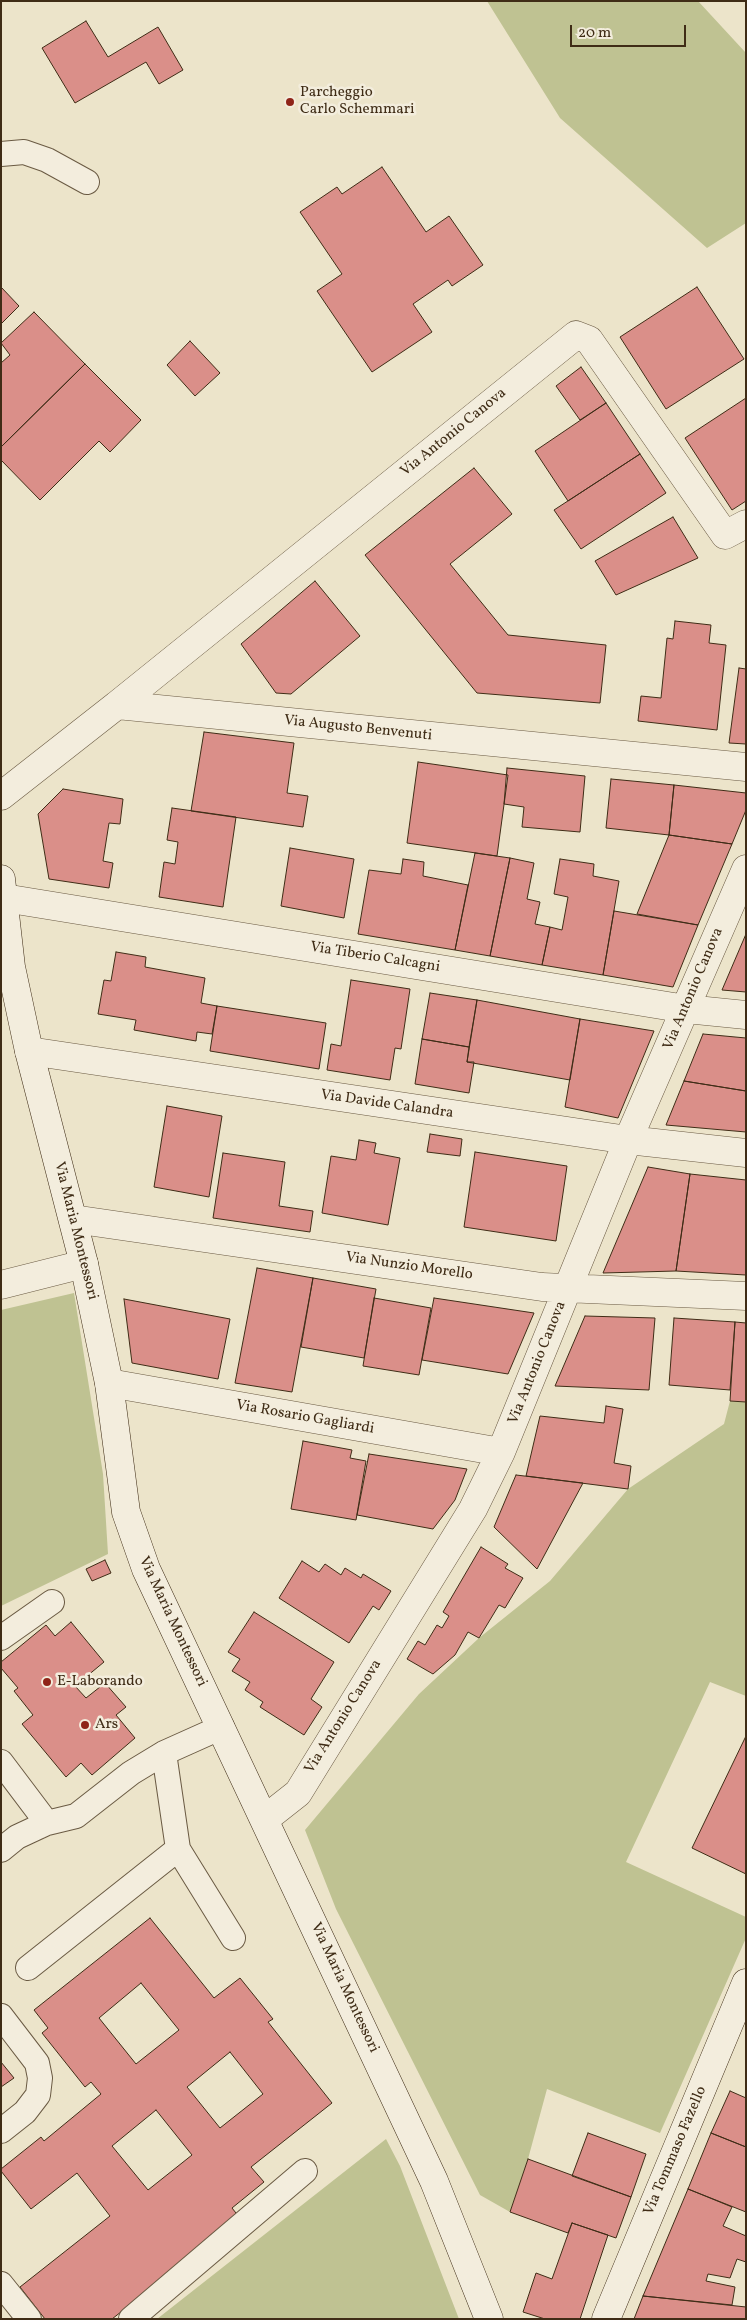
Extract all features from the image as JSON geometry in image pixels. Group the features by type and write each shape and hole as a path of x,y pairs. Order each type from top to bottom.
{"street":[{"name":"Via Antonio Canova","path":"117,705 576,335 589,340 725,535 746,524"},
{"name":"Via Augusto Benvenuti","path":"117,705 746,768"},
{"path":"1,796 117,705"},
{"name":"Via Antonio Canova","path":"265,1819 298,1793 472,1509 501,1452 628,1140 746,869"},
{"name":"Via Tiberio Calcagni","path":"3,888 686,1009 746,1015"},
{"name":"Via Maria Montessori","path":"3,888 11,968 29,1052 84,1264 109,1383 126,1512 146,1569 434,2181 489,2319"},
{"name":"Via Davide Calandra","path":"29,1052 628,1140 746,1153"},
{"name":"Via Nunzio Morello","path":"73,1219 542,1287 746,1296"},
{"path":"1,1286 84,1264"},
{"name":"Via Rosario Gagliardi","path":"109,1383 501,1452"},
{"name":"Via Tommaso Fazello","path":"606,2319 746,1983"}],"lane":[{"path":"1,154 24,152 47,160 87,182"},
{"path":"1,1638 52,1602"},
{"path":"1,1850 17,1837 47,1823 76,1816 131,1773 164,1754 222,1727"},
{"path":"164,1754 178,1849 233,1938"},
{"path":"1,1762 47,1823"},
{"path":"28,1968 178,1849"},
{"path":"1,2016 38,2062 40,2078 38,2095 25,2112 1,2131"},
{"path":"131,2319 305,2171"},
{"path":"1,2284 29,2319"}],"green space":[{"path":"487,1 698,1 746,53 746,223 707,248 560,118"},
{"path":"74,1293 103,1474 108,1554 1,1606 1,1310"},
{"path":"730,1401 746,1402 746,1696 710,1682 626,1862 746,1917 746,1938 660,2133 547,2089 528,2159 510,2212 480,2195 336,1909 305,1830 419,1694 479,1638 550,1581 628,1489 724,1424"},
{"path":"386,2139 400,2166 459,2319 157,2319"}],"building":[{"path":"86,21 108,57 158,27 183,70 159,84 146,62 75,103 42,48"},
{"path":"382,167 426,232 449,216 483,265 452,286 448,280 413,304 432,332 372,372 317,291 342,274 300,212 337,187 342,194"},
{"path":"1,287 19,306 1,324"},
{"path":"697,287 744,359 666,409 620,337"},
{"path":"34,312 85,364 1,447 1,363 10,355 1,343"},
{"path":"190,341 220,373 195,396 167,365"},
{"path":"85,364 141,420 110,452 99,441 40,500 1,460 1,447"},
{"path":"581,367 606,403 580,420 556,386"},
{"path":"746,398 746,501 732,510 685,438"},
{"path":"606,403 640,454 568,501 535,451"},
{"path":"640,454 666,493 581,549 554,510"},
{"path":"474,468 512,514 450,564 508,635 606,645 600,703 477,693 365,555"},
{"path":"673,517 698,558 616,595 595,561"},
{"path":"315,581 360,636 291,694 276,693 241,644"},
{"path":"675,621 711,625 709,643 726,645 717,730 638,721 641,696 661,698 667,638 673,639"},
{"path":"739,668 746,669 746,744 729,743"},
{"path":"204,732 294,743 287,793 308,796 303,827 191,811"},
{"path":"418,762 508,775 497,856 407,843"},
{"path":"507,768 585,776 580,832 522,827 524,807 504,804"},
{"path":"611,779 674,785 669,835 606,828"},
{"path":"674,785 746,793 746,810 732,844 669,835"},
{"path":"63,789 123,799 120,824 109,823 103,861 113,863 109,888 49,879 38,814"},
{"path":"172,808 236,817 223,907 159,897 164,862 175,864 178,842 167,840"},
{"path":"669,835 732,844 698,925 637,914"},
{"path":"290,848 354,859 344,918 281,906"},
{"path":"475,853 510,858 490,956 455,950"},
{"path":"510,858 534,863 527,899 540,902 535,924 550,927 542,965 490,956"},
{"path":"403,859 424,862 423,876 468,885 455,950 358,934 369,870 401,874"},
{"path":"560,859 594,864 593,876 619,881 603,975 542,965 550,927 562,930 568,897 554,894"},
{"path":"614,911 698,925 673,987 603,975"},
{"path":"746,934 746,992 722,990"},
{"path":"116,952 146,957 145,967 205,978 201,1003 217,1006 212,1034 197,1032 196,1041 134,1030 136,1020 98,1014 104,980 111,981"},
{"path":"351,980 410,989 401,1049 395,1048 390,1080 327,1070 331,1044 341,1046"},
{"path":"430,993 477,1000 469,1047 422,1039"},
{"path":"477,1000 580,1019 570,1080 467,1062"},
{"path":"217,1006 326,1023 319,1069 210,1051"},
{"path":"580,1019 654,1031 618,1118 565,1107"},
{"path":"703,1034 746,1038 746,1091 684,1081"},
{"path":"422,1039 469,1047 467,1062 474,1062 469,1093 415,1084"},
{"path":"684,1081 746,1091 746,1132 666,1125"},
{"path":"167,1106 222,1116 209,1197 154,1187"},
{"path":"430,1134 462,1139 460,1156 427,1152"},
{"path":"359,1140 376,1143 374,1153 400,1158 388,1225 322,1213 331,1156 356,1160"},
{"path":"475,1152 567,1166 556,1241 464,1227"},
{"path":"223,1153 285,1162 279,1206 313,1211 310,1232 213,1218"},
{"path":"648,1167 690,1174 676,1271 603,1273"},
{"path":"690,1174 746,1180 746,1275 676,1271"},
{"path":"257,1268 313,1278 292,1392 235,1383"},
{"path":"313,1278 376,1289 364,1358 301,1347"},
{"path":"374,1298 431,1308 419,1375 363,1366"},
{"path":"434,1298 534,1313 508,1374 422,1360"},
{"path":"124,1299 230,1319 218,1379 132,1363"},
{"path":"585,1316 655,1318 649,1390 555,1386"},
{"path":"674,1318 735,1322 730,1390 669,1385"},
{"path":"735,1322 746,1323 746,1402 730,1401"},
{"path":"606,1406 623,1409 614,1463 631,1466 628,1489 526,1476 540,1416 604,1423"},
{"path":"303,1441 352,1450 350,1458 366,1461 356,1520 291,1509"},
{"path":"369,1454 467,1469 455,1500 433,1529 357,1515"},
{"path":"516,1475 583,1483 537,1569 494,1527"},
{"path":"481,1547 508,1564 505,1568 523,1578 505,1608 499,1605 479,1638 468,1632 455,1655 433,1674 407,1659 418,1641 425,1645 437,1625 442,1628 449,1616 443,1612"},
{"path":"105,1560 111,1573 92,1581 86,1569"},
{"path":"302,1561 319,1572 325,1564 341,1575 345,1568 361,1578 363,1574 391,1591 379,1610 373,1606 349,1643 279,1598"},
{"path":"254,1612 334,1662 311,1699 322,1707 304,1735 260,1707 263,1702 245,1690 250,1682 232,1671 240,1659 228,1652"},
{"path":"71,1622 104,1662 75,1686 86,1698 105,1683 126,1707 116,1715 135,1738 92,1775 81,1763 66,1777 22,1724 33,1715 14,1691 18,1688 1,1668 1,1662 46,1625 55,1636"},
{"path":"746,1736 746,1874 692,1848"},
{"path":"150,1918 214,1998 240,1978 273,2019 268,2022 332,2103 251,2167 264,2182 232,2208 240,2218 112,2319 45,2319 20,2287 110,2216 77,2173 31,2209 1,2171 1,2169 41,2137 44,2141 101,2094 91,2082 85,2087 42,2033 48,2028 34,2010","holes":["141,1983 179,2030 136,2064 99,2018","230,2052 263,2094 220,2128 187,2087","156,2110 192,2155 148,2190 112,2146"]},
{"path":"1,2062 14,2078 1,2087"},
{"path":"730,2091 746,2098 746,2147 711,2133"},
{"path":"588,2133 646,2154 631,2197 572,2176"},
{"path":"711,2133 746,2147 746,2212 688,2189"},
{"path":"528,2159 631,2197 616,2238 572,2223 568,2233 510,2212"},
{"path":"688,2189 732,2207 723,2226 746,2236 746,2262 737,2259 730,2278 708,2274 706,2281 735,2287 732,2305 643,2296"},
{"path":"572,2223 608,2235 580,2319 545,2319 523,2312 536,2273 552,2279"},
{"path":"643,2296 746,2307 746,2319 634,2319"}],"place":[{"name":"Parcheggio Carlo Schemmari","path":"290,102"},
{"name":"E-Laborando","path":"47,1682"},
{"name":"Ars","path":"85,1725"}]}
